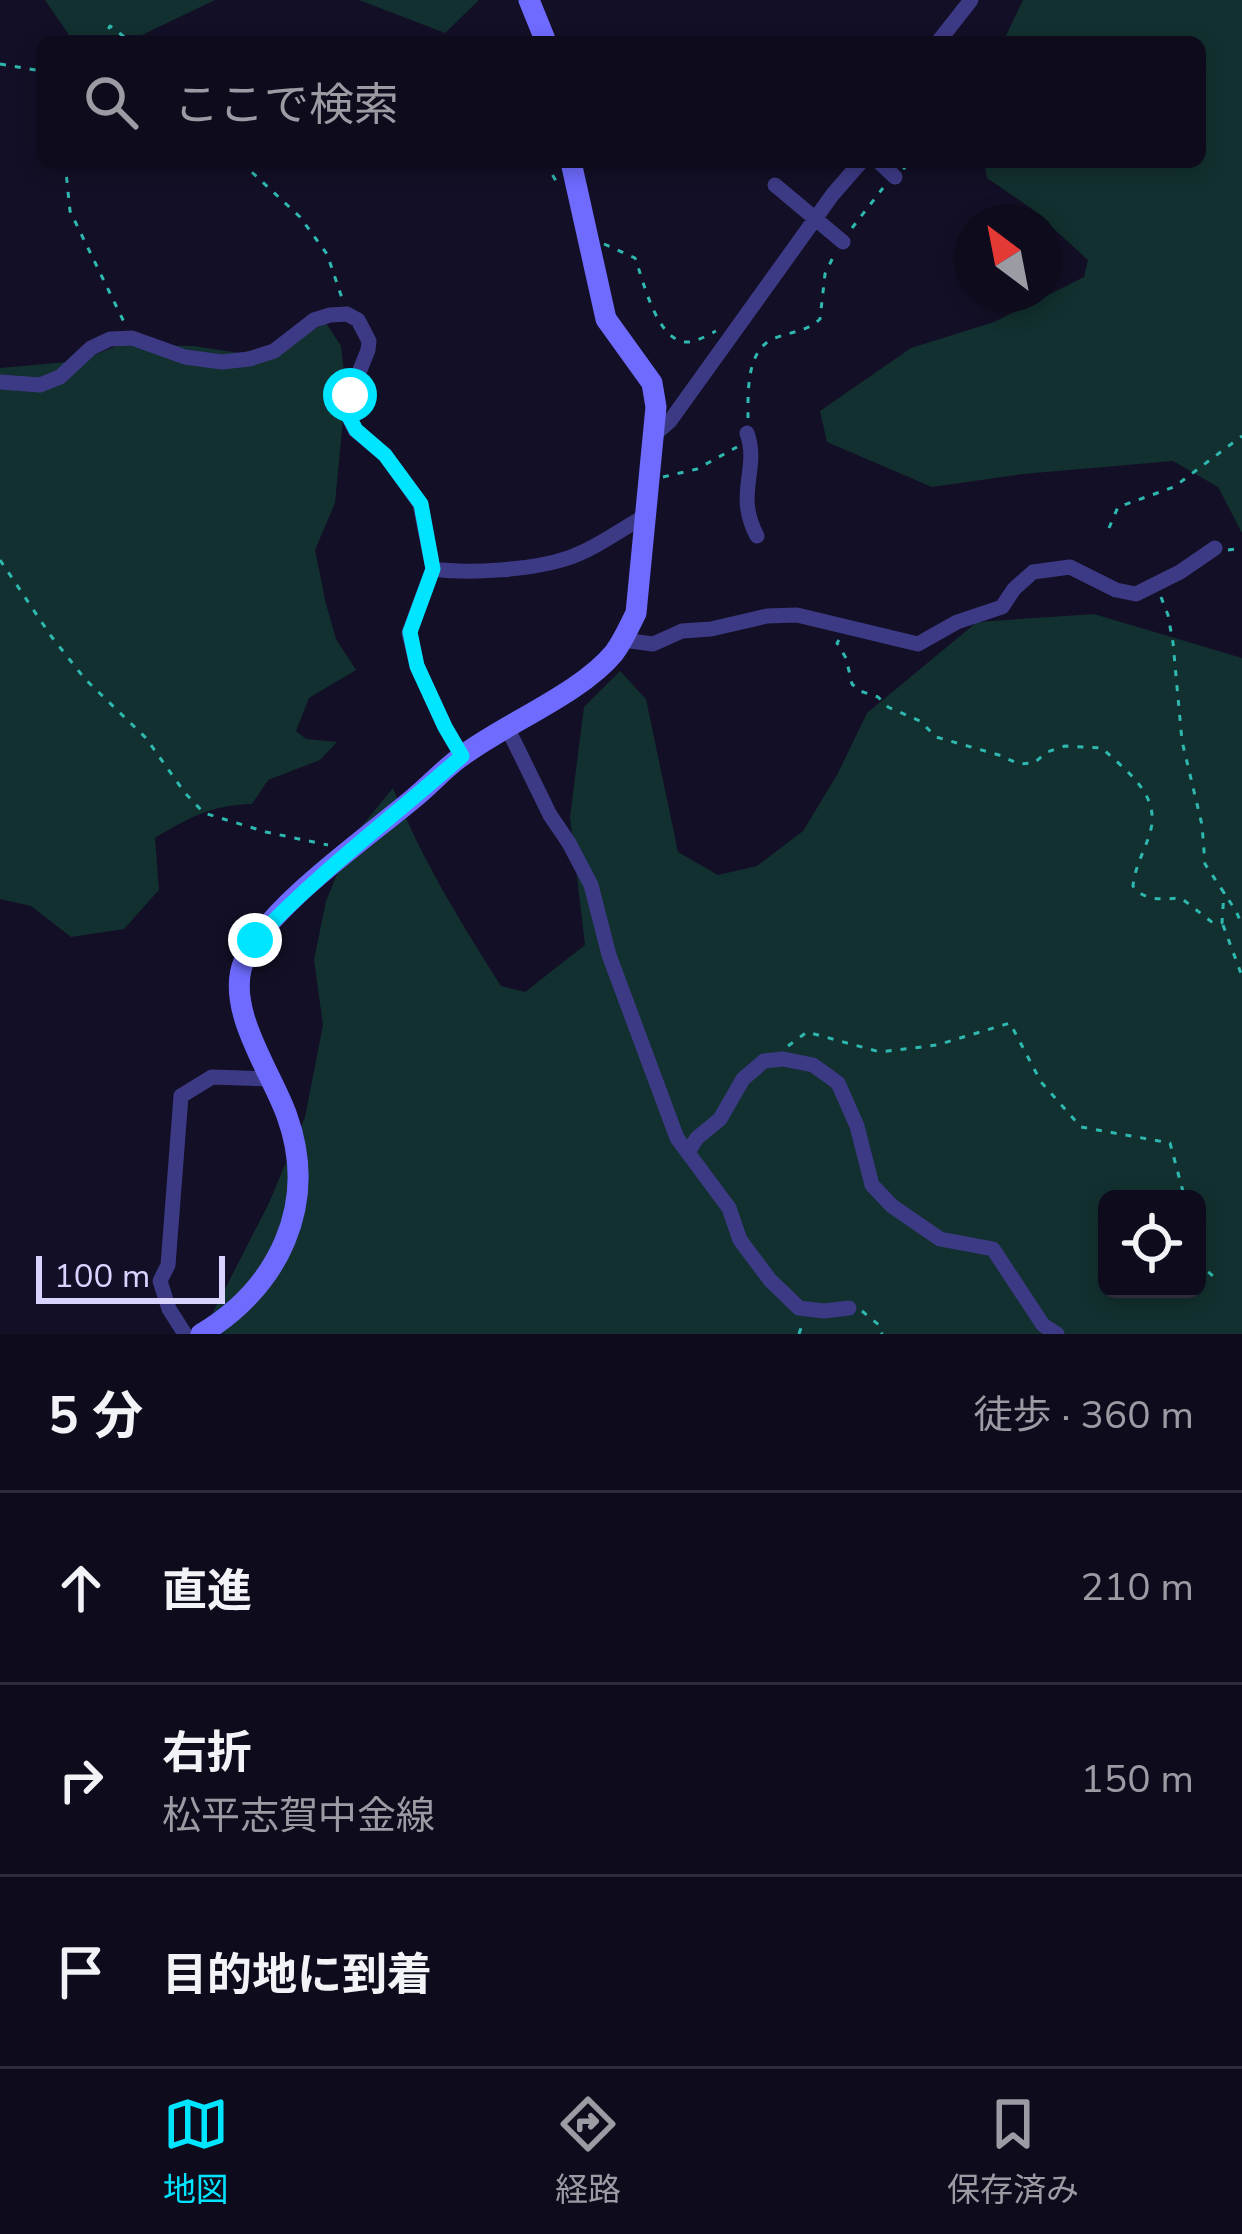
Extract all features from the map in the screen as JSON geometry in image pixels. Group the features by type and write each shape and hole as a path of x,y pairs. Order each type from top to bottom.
{"main road":[{"path":"529,0 544,36"},
{"path":"201,1334 250,1298 271,1270 295,1211 298,1161 288,1117 244,1014 239,990 241,966 255,940 348,852 462,756 601,666 623,640 636,614 656,407 652,383 606,319 572,168"}],"street":[{"path":"943,36 971,0"},
{"path":"655,434 670,421 814,219 856,168"},
{"path":"885,168 895,177"},
{"path":"775,185 843,242"},
{"path":"0,382 40,385 60,377 91,348 110,339 132,338 185,358 236,361 274,352 314,320 347,314 358,320 369,341 347,413 356,430 385,455 421,504 433,569 410,632 417,666 462,756"},
{"path":"747,434 752,448 745,494 757,536"},
{"path":"433,569 468,572 548,563 572,557 645,516"},
{"path":"623,640 653,644 682,631 797,615 918,644 957,622 1002,607 1033,572 1070,567 1116,590 1136,594 1215,548"},
{"path":"507,727 591,885 609,955 677,1138 729,1208 740,1240 770,1280 799,1308 849,1308"},
{"path":"688,1152 720,1119 743,1079 764,1061 813,1065 838,1083 857,1126 872,1185 892,1206 940,1239 993,1249 1043,1325 1057,1334"},
{"path":"185,1334 160,1281 168,1265 181,1096 212,1077 270,1079"}],"path":[{"path":"0,64 36,72"},
{"path":"65,168 70,211 132,338"},
{"path":"247,168 300,218 327,254 347,314"},
{"path":"549,168 568,200"},
{"path":"650,476 697,469 745,442 758,352 767,341 808,330 820,319 830,261 880,190 904,168"},
{"path":"587,236 635,258 660,326 678,340 692,342 718,330 733,334"},
{"path":"1109,528 1118,507 1174,487 1242,436"},
{"path":"0,560 85,679 146,738 205,813 348,852"},
{"path":"1153,586 1168,615 1182,741 1202,825 1205,865 1242,926"},
{"path":"846,627 838,643 853,685 920,721 936,737 1019,764 1034,763 1065,746 1102,748 1150,799 1152,824 1133,886 1140,895 1181,898 1213,923 1222,923"},
{"path":"1224,892 1222,923 1242,976"},
{"path":"783,1059 788,1046 807,1032 880,1052 937,1045 1010,1023 1041,1082 1081,1127 1170,1143 1183,1190"},
{"path":"1206,1270 1214,1277"},
{"path":"849,1308 873,1318 882,1334"}],"green space":[{"path":"45,0 215,0 142,35 69,35"},
{"path":"359,0 479,0 445,33"},
{"path":"1023,0 1242,0 1242,533 1218,487 1173,461 932,487 827,442 820,411 911,348 1014,312 1062,312 1062,288 1084,277 1088,260 1062,236 1062,204 1025,204 987,178 985,168 1206,168 1206,36 1006,36"},
{"path":"326,323 341,346 346,389 335,503 315,550 336,639 356,670 309,698 296,731 306,739 337,742 320,760 268,780 252,804 200,814 155,838 159,890 124,929 71,937 31,906 0,899 0,368 79,361 119,345 194,346 239,353 284,344"},
{"path":"1094,614 1242,658 1242,1334 195,1334 211,1316 269,1203 305,1117 323,1025 314,960 326,901 352,838 393,788 429,865 501,986 525,992 585,945 570,817 584,707 620,671 646,699 678,852 718,875 757,866 803,831 867,713 977,622"}],"route":[{"path":"255,940 348,852 462,756 417,666 410,632 433,569 421,504 385,455 356,430 347,413 350,395"}]}
